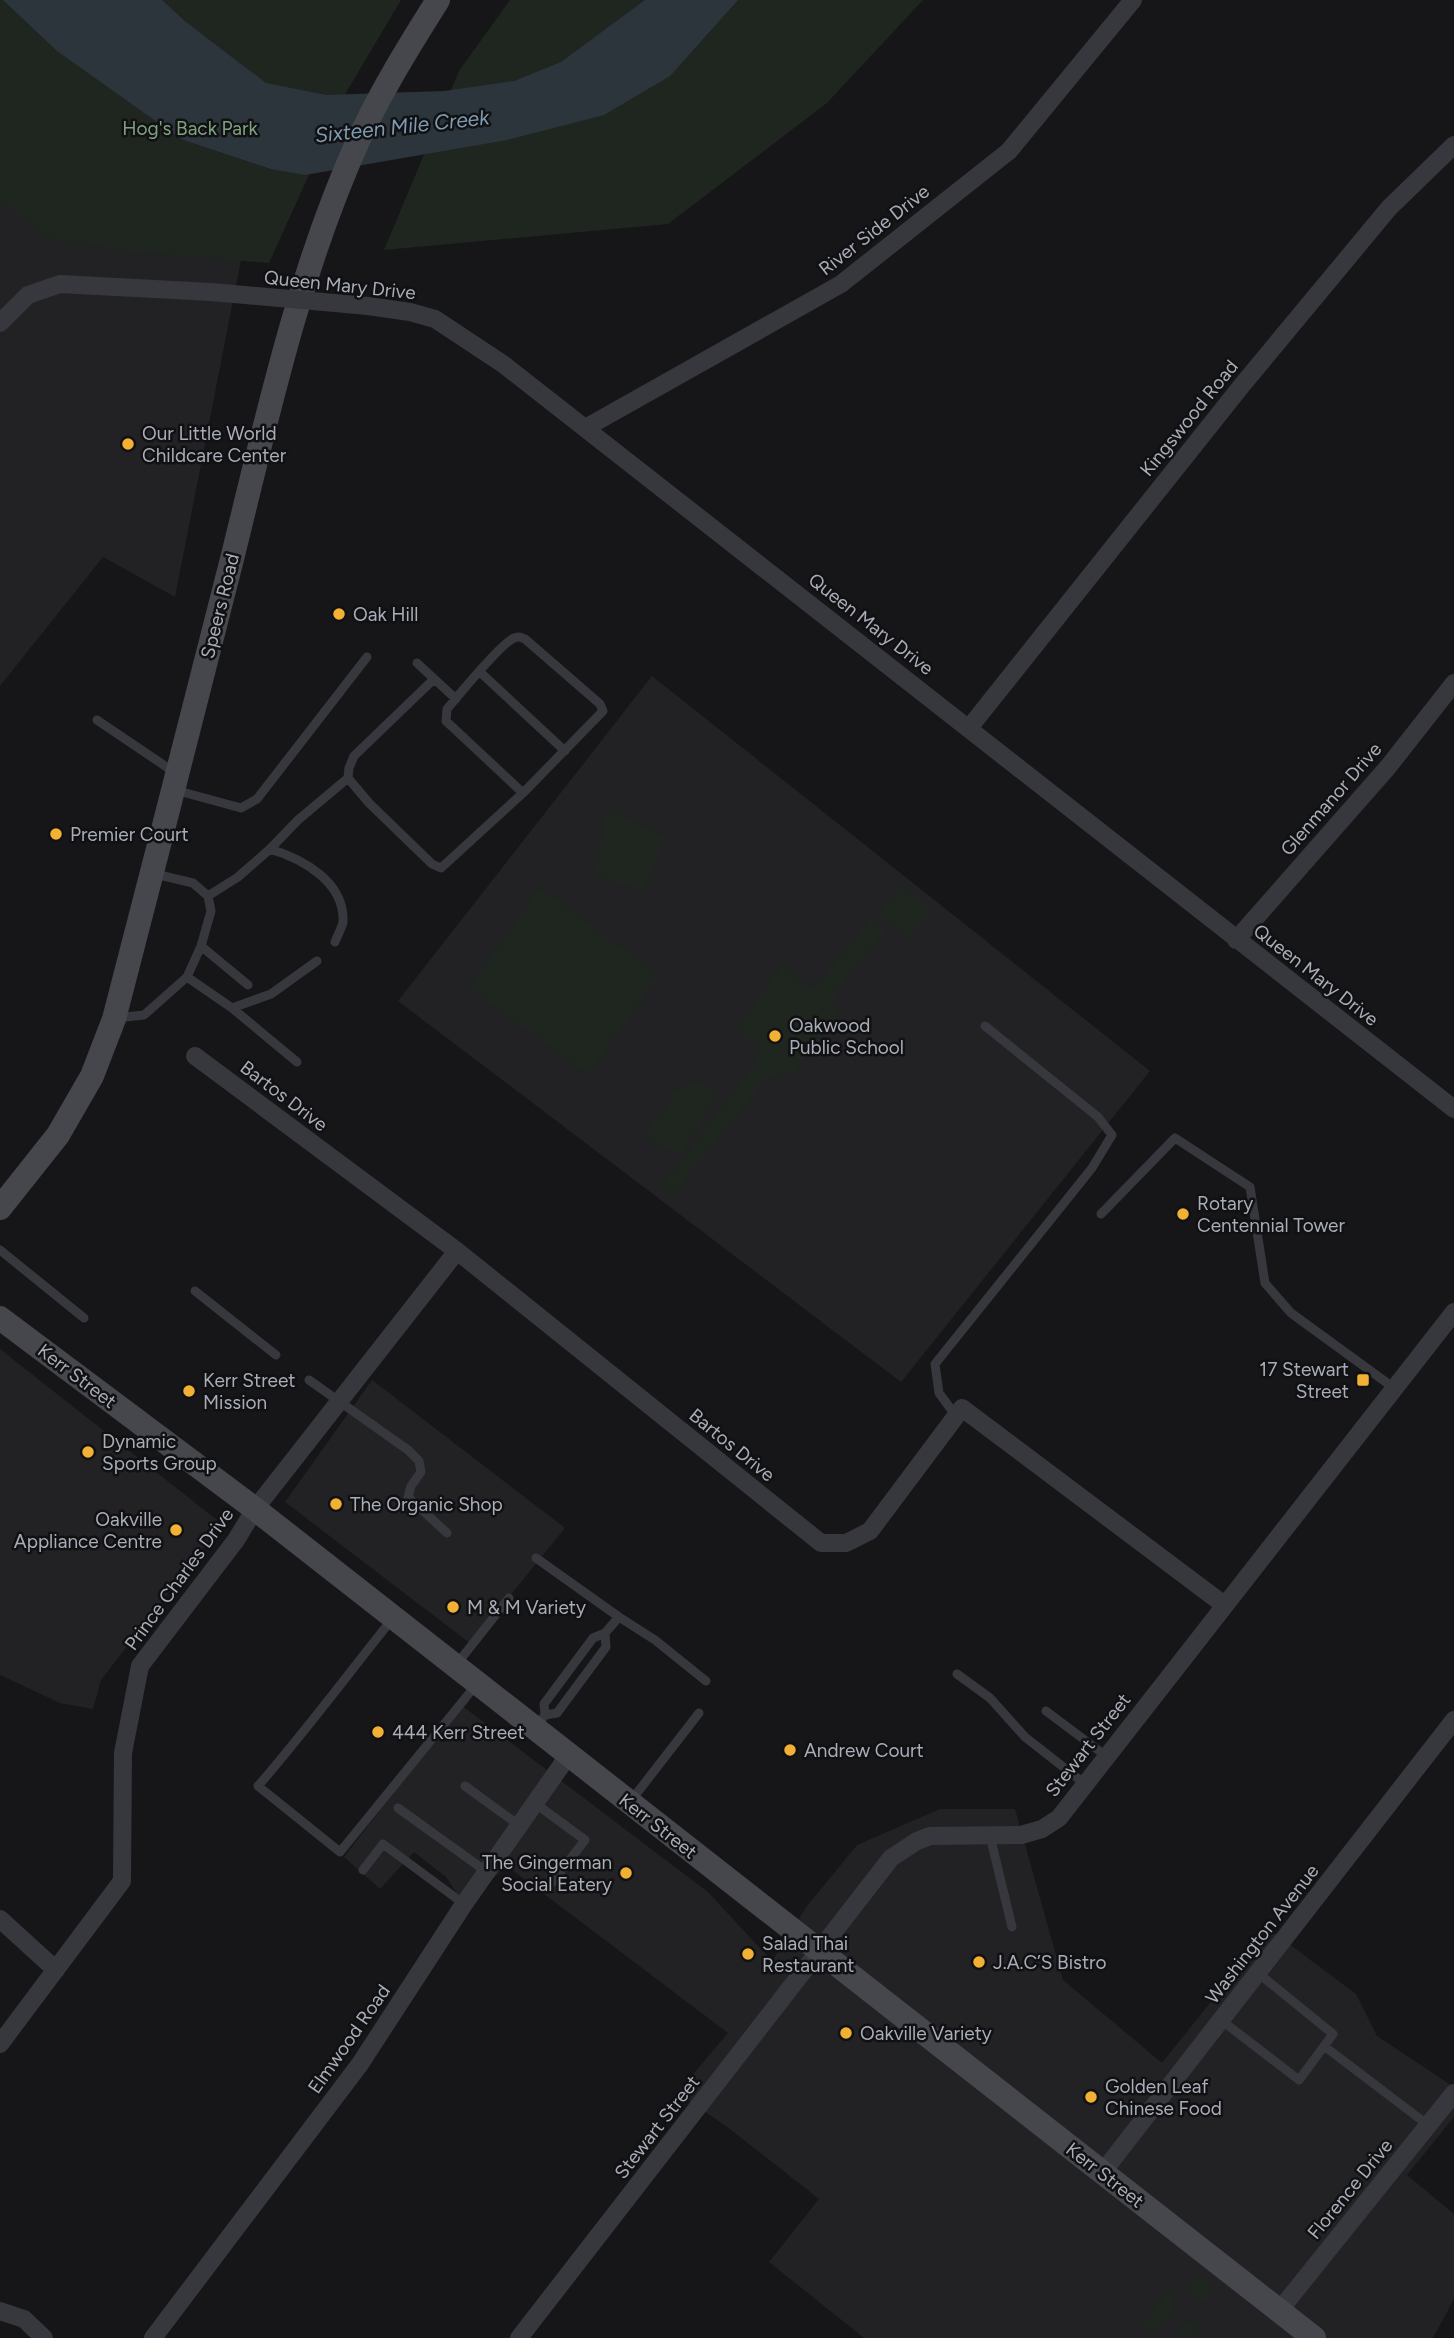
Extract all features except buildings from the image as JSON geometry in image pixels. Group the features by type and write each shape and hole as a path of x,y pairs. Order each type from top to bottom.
{"main road":[{"name":"Speers Road","path":"0,1208 58,1135 92,1076 114,1019 266,416 315,253 335,196 384,88 438,0"},
{"name":"Kerr Street","path":"0,1318 255,1509 477,1684 540,1722 568,1756 1314,2338"}],"street":[{"name":"River Side Drive","path":"587,428 841,284 1009,151 1133,0"},
{"name":"Kingswood Road","path":"969,728 1243,384 1389,208 1454,145"},
{"name":"Queen Mary Drive","path":"0,323 29,295 60,284 211,292 369,306 410,312 446,325 503,364 587,428 1454,1109"},
{"name":"Glenmanor Drive","path":"1236,940 1388,767 1454,684"},
{"name":"Bartos Drive","path":"195,1056 457,1251 821,1543 846,1543 870,1531 956,1416"},
{"name":"Prince Charles Drive","path":"0,2045 122,1881 123,1753 140,1666 236,1539 255,1509 457,1251"},
{"name":"Stewart Street","path":"519,2338 891,1858 930,1836 1020,1835 1042,1829 1059,1818 1223,1604 1454,1312"},
{"path":"956,1416 962,1408 1223,1604"},
{"name":"Washington Avenue","path":"1102,2173 1454,1720"},
{"name":"Elmwood Road","path":"153,2338 360,2064 464,1904 568,1756"},
{"path":"0,1920 56,1970"},
{"name":"Florence Drive","path":"1279,2311 1454,2093"},
{"path":"0,2311 24,2319 44,2338"}],"lane":[{"path":"348,778 369,803 439,869 523,793 602,713 600,704 525,639 519,637 511,640 447,709 446,721 523,793"},
{"path":"97,720 175,782 241,808 257,799 367,657"},
{"path":"417,663 456,699"},
{"path":"480,672 565,751"},
{"path":"208,896 238,877 298,820 348,778 354,757 433,679"},
{"path":"270,849 294,856 324,877 338,896 343,923 335,942"},
{"path":"114,1019 144,1015 187,977 201,946 211,911 208,896 193,883 152,873"},
{"path":"201,946 248,985"},
{"path":"232,1008 271,994 317,961"},
{"path":"187,977 232,1008 297,1062"},
{"path":"956,1416 939,1393 934,1364 1092,1168 1112,1135 1098,1117 985,1026"},
{"path":"1101,1214 1175,1138 1250,1187 1265,1283 1290,1313 1394,1388"},
{"path":"0,1250 84,1318"},
{"path":"195,1291 276,1355"},
{"path":"309,1380 408,1450 419,1461 421,1472 411,1486 408,1497 447,1533"},
{"path":"536,1558 655,1640 706,1681"},
{"path":"455,1666 509,1598"},
{"path":"540,1722 544,1704 593,1638 605,1633 619,1617"},
{"path":"393,1618 309,1727 258,1786 340,1852 477,1684"},
{"path":"540,1722 556,1713 606,1647 605,1633"},
{"path":"957,1674 990,1698 1026,1737 1085,1784"},
{"path":"1046,1711 1106,1756"},
{"path":"629,1803 699,1713"},
{"path":"465,1786 520,1826"},
{"path":"536,1804 585,1840 551,1884"},
{"path":"398,1808 487,1872"},
{"path":"990,1836 1012,1927"},
{"path":"363,1870 383,1844 464,1904"},
{"path":"1221,2020 1299,2080 1333,2034 1258,1973"},
{"path":"1324,2046 1428,2125"}],"shaded area":[{"path":"0,188 95,246 241,260 175,597 103,557 0,686"},
{"name":"Oakwood Public School","path":"652,676 1150,1071 901,1382 398,1001"},
{"path":"0,1349 222,1524 101,1680 93,1709 60,1703 0,1675"},
{"path":"372,1380 565,1528 471,1644 285,1502"},
{"path":"461,1705 708,1892 772,1961 807,1906 857,1845 940,1809 1015,1809 1063,1980 1162,2063 1269,1929 1356,1994 1377,2036 1454,2087 1454,2117 1407,2175 1454,2214 1454,2299 1433,2338 864,2338 769,2262 819,2199 726,2126 677,2093 728,2033 507,1866 464,1904 446,1877 414,1852 380,1889 344,1857"}],"green space":[{"name":"Hog's Back Park","path":"0,0 401,0 347,91 269,263 95,246 77,248 71,242 47,238 0,200"},
{"path":"510,0 923,0 827,103 668,224 384,250 459,71"},
{"path":"607,807 665,837 644,891 595,876"},
{"path":"901,884 934,910 909,940 877,915"},
{"path":"540,888 660,975 588,1074 468,988"},
{"path":"871,918 885,931 837,990 832,1005 841,1013 795,1071 766,1079 672,1196 662,1186 757,1061 759,1048 735,1030 782,966 809,986 817,985"},
{"path":"703,1083 713,1090 715,1102 680,1154 650,1141 646,1132 657,1115 666,1109 671,1095 686,1084"},
{"path":"1192,2279 1195,2282 1204,2279 1209,2283 1209,2293 1212,2296 1207,2300 1194,2298 1190,2292"},
{"path":"1169,2291 1173,2294 1173,2310 1157,2330 1142,2331 1138,2328"},
{"path":"1203,2321 1205,2324 1194,2338 1174,2338 1187,2322"}],"water":[{"name":"Sixteen Mile Creek","path":"3,0 162,0 186,22 266,83 326,95 444,91 514,81 561,62 645,0 738,0 670,76 604,115 507,140 305,175 271,169 181,139 57,51"}],"place":[{"name":"Our Little World Childcare Center","path":"128,444"},
{"name":"Oak Hill","path":"339,614"},
{"name":"Premier Court","path":"56,834"},
{"name":"Oakwood Public School","path":"775,1036"},
{"name":"Rotary Centennial Tower","path":"1183,1214"},
{"name":"17 Stewart Street","path":"1363,1380"},
{"name":"Kerr Street Mission","path":"189,1391"},
{"name":"Dynamic Sports Group","path":"88,1452"},
{"name":"The Organic Shop","path":"336,1504"},
{"name":"Oakville Appliance Centre","path":"176,1530"},
{"name":"M & M Variety","path":"453,1607"},
{"name":"444 Kerr Street","path":"378,1732"},
{"name":"Andrew Court","path":"790,1750"},
{"name":"The Gingerman Social Eatery","path":"626,1873"},
{"name":"Salad Thai Restaurant","path":"748,1954"},
{"name":"J.A.C’S Bistro","path":"979,1962"},
{"name":"Oakville Variety","path":"846,2033"},
{"name":"Golden Leaf Chinese Food","path":"1091,2097"}]}
